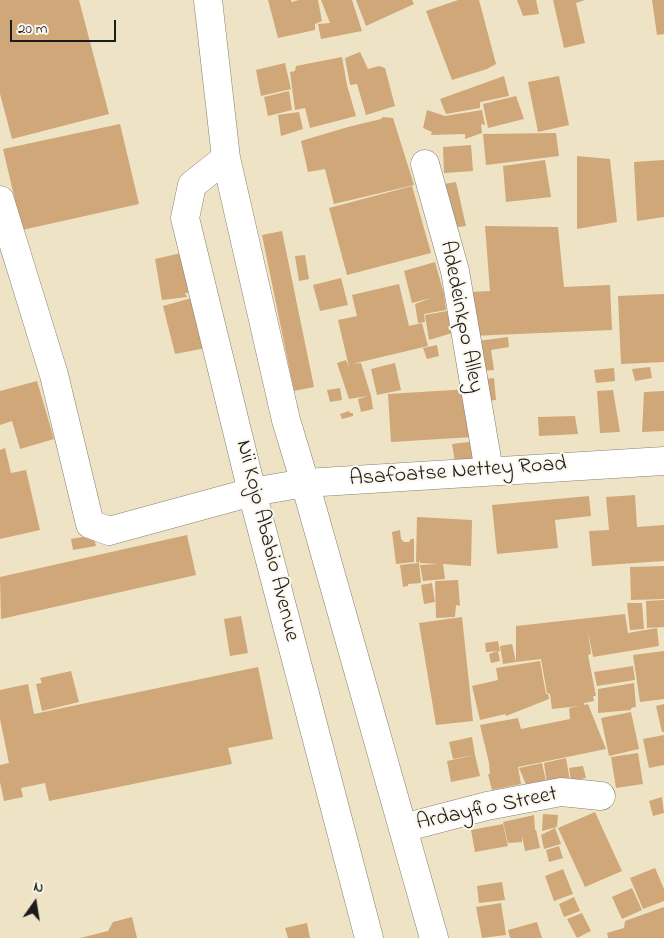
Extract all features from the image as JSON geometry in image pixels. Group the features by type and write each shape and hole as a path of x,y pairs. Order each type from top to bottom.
{"street":[{"path":"208,0 226,158 286,420 434,938"},
{"name":"Nii Kojo Ababio Avenue","path":"226,158 192,185 185,218 252,492 369,938"},
{"name":"Adedeinkpo Alley","path":"425,164 455,271 489,471"},
{"name":"Asafoatse Nettey Road","path":"0,200 54,375 90,524 109,531 252,492 305,483 664,461"},
{"name":"Ardayfio Street","path":"403,828 487,806 561,792 601,796"}],"building":[{"path":"0,0 79,0 109,114 12,139 0,94"},
{"path":"268,0 291,0 291,2 318,0 322,21 315,24 315,30 278,38"},
{"path":"321,0 352,0 362,31 321,39 318,24 330,23"},
{"path":"356,0 412,0 414,4 366,26"},
{"path":"458,0 479,0 496,64 487,69 452,80 426,11"},
{"path":"517,0 536,0 539,14 523,16"},
{"path":"553,0 585,0 576,3 585,43 564,48"},
{"path":"652,0 664,0 664,34 657,35"},
{"path":"360,52 368,69 379,66 385,68 395,106 366,115 357,84 350,85 345,58"},
{"path":"342,57 347,85 356,116 310,128 305,108 295,110 290,72 295,71 296,66"},
{"path":"285,63 291,89 261,96 256,70"},
{"path":"504,76 509,96 480,102 480,108 446,114 440,99"},
{"path":"559,76 569,125 538,132 528,82"},
{"path":"289,91 292,110 268,116 264,97"},
{"path":"516,96 524,119 488,128 483,104"},
{"path":"427,110 445,116 482,110 485,125 481,124 482,133 465,139 465,134 431,135 432,132 423,128"},
{"path":"299,112 303,129 281,136 278,115"},
{"path":"383,117 393,118 414,185 334,204 325,169 308,172 301,141"},
{"path":"120,124 139,204 22,230 3,149"},
{"path":"556,133 559,156 486,165 483,134"},
{"path":"471,145 473,171 444,173 443,147"},
{"path":"577,156 610,159 617,222 577,229"},
{"path":"545,160 551,197 506,202 503,166"},
{"path":"664,160 664,217 637,221 634,162"},
{"path":"456,182 466,226 443,229 433,186"},
{"path":"412,186 431,253 347,275 329,208"},
{"path":"485,226 558,227 564,287 610,285 612,330 471,336 470,292 490,291"},
{"path":"282,231 314,387 294,391 262,235"},
{"path":"186,252 196,292 185,293 187,297 162,300 155,259"},
{"path":"305,255 309,279 299,281 295,256"},
{"path":"435,262 444,294 446,310 424,314 425,322 418,323 415,304 431,298 412,303 404,271"},
{"path":"341,278 348,305 320,311 313,285"},
{"path":"399,284 409,326 422,323 428,346 352,364 361,363 371,396 373,409 361,412 358,399 368,396 349,399 337,363 346,360 349,367 338,320 357,316 352,295"},
{"path":"664,294 664,362 621,364 618,296"},
{"path":"195,297 211,347 175,354 163,306"},
{"path":"447,311 452,333 429,340 425,315"},
{"path":"508,337 509,347 491,350 494,370 482,371 478,341"},
{"path":"437,345 439,356 427,359 423,348"},
{"path":"395,363 401,390 377,395 371,369"},
{"path":"650,367 652,378 635,381 632,369"},
{"path":"614,368 615,381 596,383 594,370"},
{"path":"494,378 496,400 486,401 484,379"},
{"path":"37,381 54,439 20,449 12,421 0,425 0,391"},
{"path":"340,388 342,400 330,402 327,390"},
{"path":"470,389 473,437 391,442 388,394"},
{"path":"613,390 620,432 600,433 597,391"},
{"path":"664,391 664,431 642,432 644,392"},
{"path":"349,411 353,413 353,416 342,419 340,414"},
{"path":"575,416 578,434 539,436 538,417"},
{"path":"477,441 480,459 455,462 452,444"},
{"path":"5,448 11,473 26,470 40,530 0,539 0,450"},
{"path":"635,495 637,527 664,525 664,561 592,566 589,531 609,530 606,497"},
{"path":"589,496 591,516 555,520 558,548 497,554 492,505"},
{"path":"417,517 472,520 471,566 443,564 445,579 423,581 420,565 440,564 420,563 419,560 419,563 416,562"},
{"path":"400,530 401,539 404,542 414,539 414,562 396,564 392,532"},
{"path":"93,535 96,546 73,550 71,539"},
{"path":"187,535 196,575 1,619 0,577"},
{"path":"419,563 421,583 408,584 408,586 403,587 400,565"},
{"path":"664,566 664,599 631,600 630,567"},
{"path":"458,580 460,606 456,605 455,617 436,618 435,581"},
{"path":"432,583 435,602 424,604 421,585"},
{"path":"664,600 664,627 647,628 646,601"},
{"path":"627,603 642,603 644,629 630,630"},
{"path":"625,614 628,633 657,628 659,646 593,657 588,632 591,654 588,655 596,696 593,696 594,701 584,703 584,705 588,704 606,749 518,767 521,784 492,790 488,774 490,774 489,763 480,725 518,718 521,729 570,719 569,708 579,706 552,709 541,659 516,662 516,626"},
{"path":"241,616 248,653 230,656 224,619"},
{"path":"462,617 473,721 436,725 419,623"},
{"path":"498,641 500,651 486,652 485,643"},
{"path":"512,644 516,662 503,664 500,646"},
{"path":"498,651 500,661 491,663 489,654"},
{"path":"664,651 664,699 640,702 633,655"},
{"path":"540,661 546,694 548,694 549,699 506,716 505,714 480,720 472,686 498,680 496,668"},
{"path":"633,666 635,680 597,686 594,672"},
{"path":"258,667 273,739 228,748 232,764 49,801 45,783 21,788 23,797 4,801 0,782 0,765 9,763 0,719 0,690 28,684 34,714"},
{"path":"71,671 79,702 42,711 36,684 42,683 40,678"},
{"path":"634,683 636,707 631,708 631,710 598,713 598,689"},
{"path":"664,704 664,732 662,732 656,706"},
{"path":"631,712 639,749 609,756 601,718"},
{"path":"664,735 664,765 649,768 643,739"},
{"path":"472,737 475,755 453,759 449,742"},
{"path":"638,753 643,784 616,788 611,757"},
{"path":"475,755 480,776 451,782 447,761"},
{"path":"566,758 570,781 547,785 544,763"},
{"path":"542,763 547,786 528,789 519,768"},
{"path":"583,766 586,778 571,781 569,768"},
{"path":"662,797 664,813 653,816 649,801"},
{"path":"595,812 622,871 585,887 558,828"},
{"path":"543,814 558,815 557,827 542,831"},
{"path":"534,815 535,830 540,848 525,851 522,836 522,842 508,843 503,822"},
{"path":"503,824 508,846 475,852 471,830"},
{"path":"555,828 561,844 544,849 541,835"},
{"path":"559,846 563,858 549,862 546,850"},
{"path":"655,868 664,889 664,901 643,909 630,878"},
{"path":"563,869 573,894 554,901 545,876"},
{"path":"502,882 505,900 479,903 477,886"},
{"path":"632,888 642,910 622,919 612,897"},
{"path":"574,897 580,911 564,917 559,904"},
{"path":"501,903 506,935 482,938 476,907"},
{"path":"664,907 664,938 608,938 607,933 624,928 625,921"},
{"path":"582,913 591,931 577,938 567,919"},
{"path":"132,917 137,938 80,938 108,931 113,922"},
{"path":"537,922 542,938 510,938 508,930"},
{"path":"307,923 310,938 288,938 285,928"}]}
